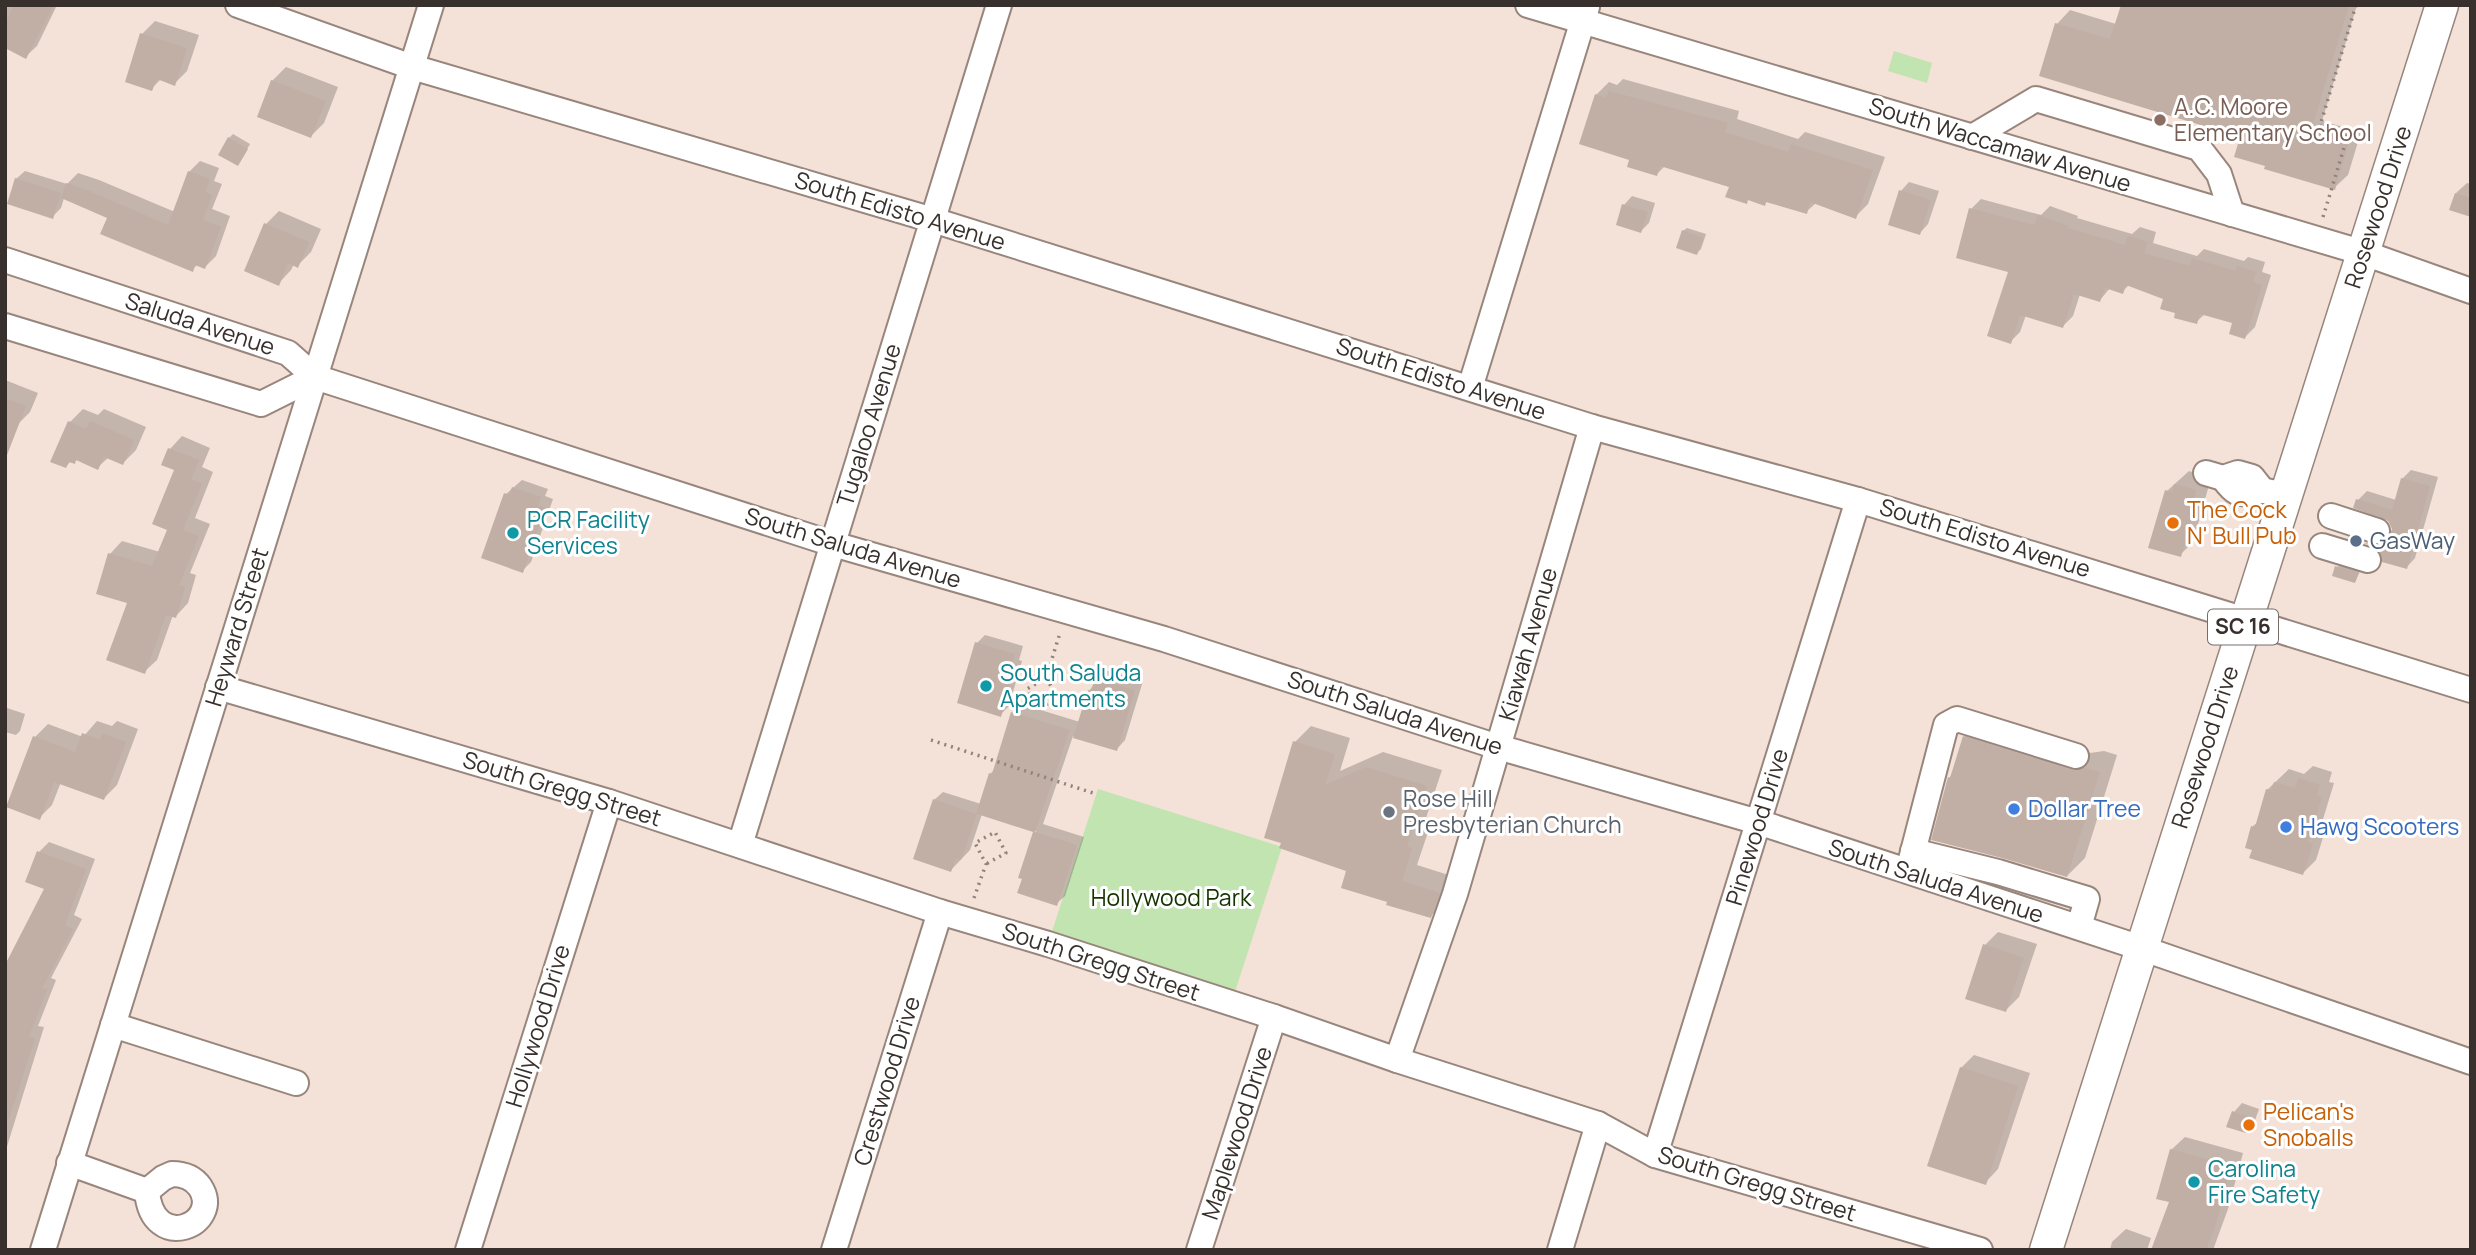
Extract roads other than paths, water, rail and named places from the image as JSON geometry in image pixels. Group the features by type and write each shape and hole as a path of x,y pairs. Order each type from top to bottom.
{"main road":[{"name":"Rosewood Drive","path":"2046,1250 2246,618 2274,493 2364,253 2442,5"}],"street":[{"name":"South Edisto Avenue","path":"238,5 412,67 933,220 1592,427 1858,500 2246,618 2471,690"},
{"name":"Heyward Street","path":"43,1250 431,5"},
{"name":"Tugaloo Avenue","path":"740,845 999,5"},
{"name":"South Waccamaw Avenue","path":"1528,5 1585,13 1972,137 2364,253 2471,291"},
{"path":"1470,388 1585,13"},
{"path":"1972,137 2036,99 2199,148 2219,174 2232,214"},
{"name":"Saluda Avenue","path":"5,260 289,353 315,377"},
{"path":"5,326 261,404 315,377"},
{"name":"South Saluda Avenue","path":"315,377 833,544 1164,639 1498,747 1759,822 1911,861 1966,890 2471,1062"},
{"name":"Kiawah Avenue","path":"1397,1060 1455,894 1592,427"},
{"path":"2215,475 2238,473 2252,477 2274,493"},
{"name":"Pinewood Drive","path":"1655,1155 1858,500"},
{"path":"2332,516 2377,531"},
{"path":"2322,546 2368,560"},
{"name":"South Gregg Street","path":"218,687 609,802 940,912 1275,1017 1397,1060 1598,1124 1655,1155 1980,1250"},
{"path":"2076,756 1957,719 1946,725 1911,861 1973,866 2087,899 2079,928"},
{"name":"Hollywood Drive","path":"468,1250 609,802"},
{"path":"1966,890 1973,866"},
{"path":"2028,911 2037,884"},
{"name":"Crestwood Drive","path":"834,1250 940,912"},
{"name":"Maplewood Drive","path":"1199,1250 1275,1017"},
{"path":"113,1025 296,1083"},
{"path":"1560,1250 1598,1124"},
{"path":"69,1163 147,1191"}],"place":[{"name":"A.C. Moore Elementary School","path":"2160,120"},
{"name":"The Cock N' Bull Pub","path":"2173,523"},
{"name":"PCR Facility Services","path":"513,533"},
{"name":"GasWay","path":"2356,541"},
{"name":"South Saluda Apartments","path":"986,686"},
{"name":"Dollar Tree","path":"2014,809"},
{"name":"Rose Hill Presbyterian Church","path":"1389,812"},
{"name":"Hawg Scooters","path":"2286,827"},
{"name":"Pelican's Snoballs","path":"2249,1125"},
{"name":"Carolina Fire Safety","path":"2194,1182"}],"park label":[{"name":"Hollywood Park","path":"1171,898"}]}
